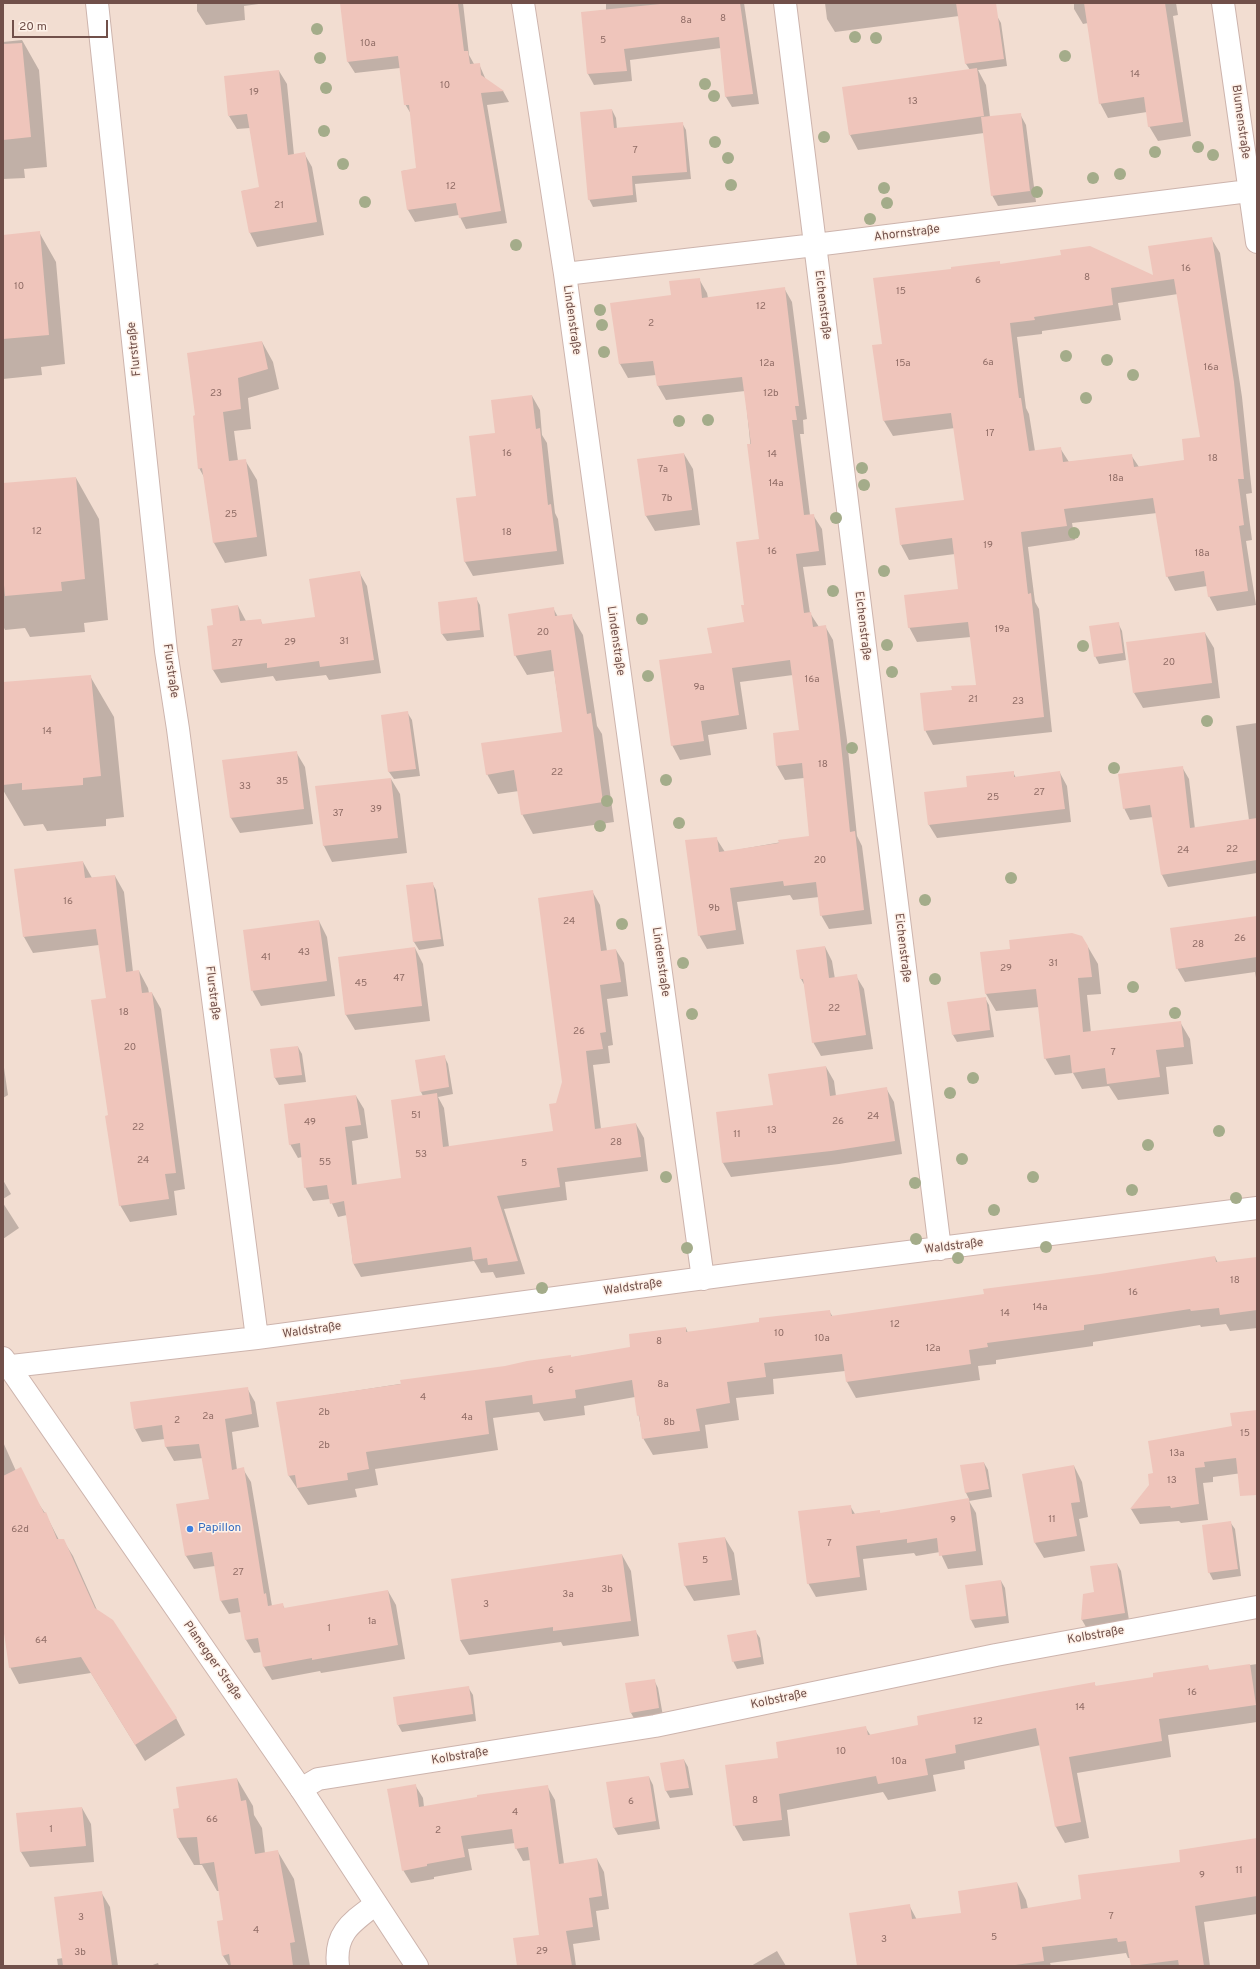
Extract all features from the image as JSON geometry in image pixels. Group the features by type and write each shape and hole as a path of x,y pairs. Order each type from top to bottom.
{"street":[{"name":"Flurstraße","path":"97,3 166,651 178,729 257,1338"},
{"name":"Lindenstraße","path":"523,3 564,274 704,1279"},
{"name":"Eichenstraße","path":"784,3 940,1249"},
{"name":"Blumenstraße","path":"1223,3 1257,242"},
{"name":"Ahornstraße","path":"564,274 815,245 1249,191"},
{"name":"Waldstraße","path":"5,1364 257,1338 1257,1208"},
{"name":"Planegger Straße","path":"5,1364 301,1789 417,1966"},
{"name":"Kolbstraße","path":"301,1789 318,1779 655,1726 996,1654 1257,1607"},
{"path":"338,1966 338,1946 342,1935 349,1924 376,1904"}],"shaded area":[{"path":"3,3 1257,3 1257,1966 3,1966"}],"building":[{"path":"340,3 458,3 464,51 468,51 470,64 480,63 481,75 504,91 481,93 501,211 459,218 456,203 407,210 401,171 416,168 409,105 404,105 398,56 347,62"},
{"path":"670,3 740,3 753,94 725,97 719,37 624,49 627,71 587,74 581,12"},
{"path":"956,3 996,3 1004,59 965,64"},
{"path":"1084,3 1165,3 1183,122 1148,127 1144,97 1099,104"},
{"path":"22,43 31,137 3,140 3,44"},
{"path":"977,68 984,116 849,135 842,87"},
{"path":"279,70 288,155 305,152 317,222 249,233 241,191 259,187 247,114 228,116 224,76"},
{"path":"612,109 614,128 683,122 687,172 632,176 633,195 588,200 580,112"},
{"path":"1021,113 1030,191 991,196 981,117"},
{"path":"40,231 49,335 3,339 3,235"},
{"path":"1212,237 1234,382 1244,479 1238,479 1244,525 1239,526 1248,591 1208,597 1204,571 1166,577 1153,498 1064,509 1067,526 1021,532 1028,594 1031,593 1044,717 924,731 920,693 952,690 951,686 976,685 968,622 908,628 904,595 958,589 952,538 900,545 895,508 964,500 951,413 883,421 872,345 882,344 873,278 951,269 951,267 1000,261 1000,264 1061,255 1060,250 1090,246 1153,275 1148,246","holes":["1174,279 1200,437 1182,439 1184,460 1134,467 1132,454 1063,462 1061,447 1029,451 1021,398 1019,398 1010,323 1035,320 1034,317 1113,305 1111,288"]},
{"path":"700,278 702,298 785,287 799,406 795,406 797,420 792,420 804,515 814,514 819,551 796,554 804,613 811,612 813,627 826,625 839,725 850,832 855,831 864,910 820,916 816,882 784,886 783,881 730,888 736,930 698,936 685,840 717,837 719,852 779,843 778,840 809,836 802,763 776,766 773,733 799,730 790,660 732,668 739,715 701,721 704,741 671,746 659,660 712,653 707,628 744,622 741,605 744,605 736,542 759,539 747,444 751,444 742,377 657,386 653,361 619,364 610,303 671,295 669,281"},
{"path":"262,341 268,369 238,378 241,409 223,412 229,461 246,459 257,537 213,543 202,468 198,469 193,416 195,415 187,353"},
{"path":"532,395 536,429 540,428 548,505 551,504 557,551 464,562 456,498 476,496 469,436 495,433 491,400"},
{"path":"684,453 692,510 645,516 637,459"},
{"path":"76,477 85,579 61,582 62,591 5,596 3,574 3,483"},
{"path":"360,571 374,660 320,667 319,661 267,668 267,663 212,670 207,626 213,625 211,609 238,605 240,621 261,619 262,624 315,617 309,579"},
{"path":"477,597 480,630 441,634 438,602"},
{"path":"554,607 555,616 572,614 587,714 591,713 603,802 521,815 514,770 486,775 481,743 562,732 551,650 514,656 508,614"},
{"path":"1119,622 1123,653 1094,657 1089,626"},
{"path":"1205,632 1212,683 1133,693 1126,642"},
{"path":"91,675 101,776 83,778 83,785 22,790 22,783 3,785 3,682"},
{"path":"408,711 416,769 388,772 381,715"},
{"path":"297,751 304,809 230,818 222,760"},
{"path":"1183,766 1190,828 1257,818 1257,860 1161,875 1150,805 1123,809 1118,774"},
{"path":"1014,771 1014,777 1060,771 1065,809 928,825 924,792 967,787 966,776"},
{"path":"391,778 398,838 323,846 315,786"},
{"path":"83,861 85,878 115,875 126,972 139,970 142,993 152,992 176,1173 165,1174 169,1199 119,1206 105,1116 108,1115 91,1000 106,998 96,929 23,937 14,869"},
{"path":"433,882 441,939 413,942 406,885"},
{"path":"593,890 601,951 616,949 621,982 600,985 606,1032 600,1033 603,1049 586,1051 595,1129 636,1123 641,1157 557,1168 560,1187 497,1196 518,1261 488,1265 487,1258 473,1260 471,1247 353,1264 344,1201 330,1204 327,1185 304,1188 300,1143 289,1145 284,1104 356,1095 361,1125 345,1127 352,1185 401,1178 391,1100 437,1093 443,1147 553,1131 549,1104 556,1103 562,1082 538,898"},
{"path":"1257,916 1257,957 1176,969 1170,928"},
{"path":"319,920 327,981 251,991 243,930"},
{"path":"1072,933 1082,936 1088,946 1092,977 1078,978 1083,1032 1181,1021 1184,1047 1156,1050 1160,1077 1107,1084 1105,1068 1072,1073 1070,1055 1044,1059 1036,989 985,994 980,952 1010,949 1009,940"},
{"path":"825,946 829,978 857,974 866,1035 812,1043 803,979 800,979 796,950"},
{"path":"415,947 422,1006 345,1015 338,957"},
{"path":"986,997 990,1030 952,1035 947,1002"},
{"path":"298,1046 302,1075 274,1078 270,1049"},
{"path":"445,1055 449,1087 420,1092 415,1060"},
{"path":"826,1066 830,1096 887,1087 895,1141 831,1151 722,1163 716,1112 773,1105 768,1074"},
{"path":"1215,1256 1216,1262 1257,1257 1257,1310 1220,1315 1219,1308 1191,1311 1190,1309 1084,1325 1084,1330 987,1343 988,1347 969,1350 971,1364 846,1382 842,1354 764,1363 766,1377 727,1382 730,1403 696,1409 700,1431 642,1439 632,1380 575,1390 576,1398 533,1404 532,1395 485,1401 489,1434 366,1452 369,1469 347,1473 348,1480 297,1488 295,1475 288,1476 276,1402 401,1384 400,1380 505,1366 527,1361 571,1355 571,1357 630,1347 629,1334 686,1327 686,1332 759,1322 759,1318 830,1310 831,1316 984,1294 983,1289 1100,1274"},
{"path":"248,1387 252,1414 225,1419 232,1470 244,1467 264,1594 266,1593 268,1606 283,1603 284,1608 388,1590 398,1645 263,1667 258,1638 245,1640 238,1598 220,1601 212,1552 185,1556 176,1504 209,1499 199,1444 165,1447 162,1425 134,1429 130,1402"},
{"path":"1257,1410 1257,1495 1240,1496 1236,1458 1204,1462 1205,1467 1195,1468 1199,1504 1171,1508 1170,1506 1130,1509 1149,1485 1148,1474 1153,1473 1148,1441 1232,1426 1230,1413"},
{"path":"984,1462 989,1489 965,1493 960,1465"},
{"path":"1074,1465 1080,1502 1071,1503 1077,1536 1034,1543 1022,1474"},
{"path":"21,1467 44,1513 46,1512 57,1539 64,1539 95,1608 113,1620 177,1718 135,1745 81,1657 9,1668 3,1626 3,1476"},
{"path":"969,1498 976,1551 939,1556 937,1538 907,1543 907,1539 856,1546 860,1577 807,1584 798,1511 851,1505 852,1514 880,1510 880,1513"},
{"path":"1231,1521 1238,1569 1208,1573 1202,1525"},
{"path":"725,1537 732,1580 684,1586 678,1543"},
{"path":"622,1554 631,1621 553,1631 553,1627 460,1640 451,1579"},
{"path":"1117,1563 1125,1613 1081,1620 1083,1594 1094,1592 1090,1566"},
{"path":"1001,1580 1006,1616 970,1620 965,1585"},
{"path":"756,1630 761,1657 732,1662 727,1635"},
{"path":"1250,1664 1256,1705 1159,1719 1162,1741 1069,1757 1081,1822 1055,1827 1036,1728 955,1745 956,1753 925,1759 928,1775 878,1784 876,1776 779,1794 782,1820 733,1826 725,1765 778,1758 776,1742 866,1726 868,1735 918,1725 917,1716 1034,1693 1095,1682 1095,1686 1153,1677 1153,1673 1208,1665 1209,1670"},
{"path":"655,1679 659,1708 630,1713 625,1683"},
{"path":"469,1686 473,1714 397,1725 393,1697"},
{"path":"684,1759 689,1788 665,1791 660,1763"},
{"path":"649,1776 656,1821 613,1828 606,1782"},
{"path":"237,1778 241,1801 246,1800 255,1854 278,1850 295,1942 290,1943 293,1966 231,1966 229,1954 222,1956 217,1921 223,1920 214,1862 200,1864 197,1837 177,1838 173,1809 179,1808 176,1787"},
{"path":"416,1784 419,1807 477,1797 477,1795 548,1785 559,1864 597,1858 602,1896 589,1898 593,1927 566,1931 572,1966 517,1966 513,1938 539,1935 528,1847 515,1849 512,1829 461,1836 465,1857 427,1864 427,1866 402,1871 387,1789"},
{"path":"82,1807 86,1846 20,1852 16,1813"},
{"path":"1257,1838 1257,1896 1195,1906 1204,1966 1179,1966 1178,1960 1131,1966 1126,1941 1118,1942 1117,1938 1042,1947 1044,1961 1008,1966 857,1966 849,1913 910,1904 912,1919 961,1913 958,1891 1017,1882 1021,1909 1081,1899 1078,1875 1180,1862 1179,1850"},
{"path":"102,1891 112,1966 63,1966 54,1897"}],"place":[{"name":"Papillon","path":"190,1529"}]}
